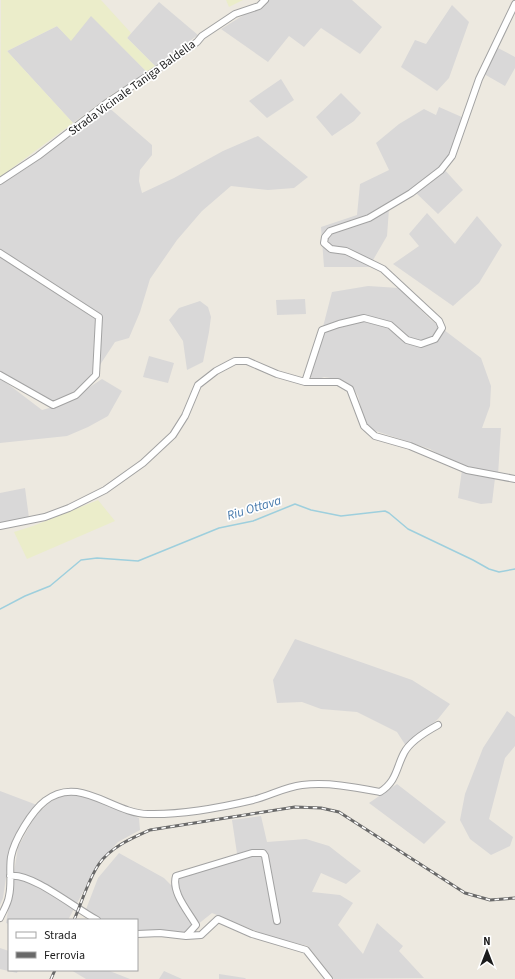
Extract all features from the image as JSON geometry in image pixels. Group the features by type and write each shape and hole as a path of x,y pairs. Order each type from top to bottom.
{"street":[{"name":"Strada Vicinale Taniga Baldella","path":"0,181 38,156 108,102 197,42 202,36 235,14 259,6 265,0"},
{"path":"305,382 322,330 364,318 390,325 407,340 421,344 435,339 442,328 439,321 383,269 346,251 331,249 324,243 325,237 330,231 369,218 411,193 441,170 452,156 480,79 515,4"},
{"path":"0,253 99,317 96,375 76,395 53,405 0,375"},
{"path":"0,526 45,516 69,508 105,490 143,464 173,435 184,416 198,385 216,371 235,361 247,361 277,374 305,382 338,382 350,389 364,426 375,436 410,446 467,470 515,479"},
{"path":"0,918 10,896 10,876 14,846 31,817 46,800 67,791 81,792 134,813 147,814 179,812 247,801 301,785 334,784 380,792 392,781 399,768 404,752 415,741 438,725"},
{"path":"186,936 196,925 180,898 174,883 176,876 252,853 264,853 277,921"},
{"path":"10,876 16,875 46,888 85,917"},
{"path":"138,934 160,933 186,936 201,935 218,919 252,934 306,950 329,979"}],"shaded area":[{"path":"268,0 352,0 382,27 360,54 321,28 304,47 289,36 268,62 221,29"},
{"path":"159,2 198,35 155,66 127,38"},
{"path":"452,5 469,22 449,78 437,91 401,67 415,40 426,44"},
{"path":"91,15 148,73 112,94 73,123 7,51 57,26 71,40"},
{"path":"498,48 515,57 515,68 505,86 484,74"},
{"path":"281,79 294,100 267,118 249,101"},
{"path":"341,93 361,113 354,121 332,136 316,117"},
{"path":"107,106 152,145 152,155 140,170 139,181 142,193 174,178 223,151 258,136 308,177 294,188 268,190 231,186 202,211 177,240 150,279 140,312 129,338 115,342 92,377 63,400 46,403 0,373 0,183 25,169"},
{"path":"439,107 464,118 443,168 463,190 438,214 415,192 389,209 387,236 369,267 324,267 321,227 357,215 360,184 389,170 376,143 399,124 424,109 436,115"},
{"path":"427,213 455,244 477,216 502,245 479,283 453,306 393,264 419,246 409,234"},
{"path":"368,286 399,288 431,320 481,358 491,386 490,406 482,428 501,428 498,475 450,461 430,449 370,429 364,420 358,396 352,386 337,379 324,377 316,380 310,377 332,292"},
{"path":"305,299 306,314 277,315 276,300"},
{"path":"200,301 208,307 211,317 209,332 203,362 187,370 183,341 169,320 179,308"},
{"path":"149,356 174,363 168,383 143,377"},
{"path":"0,378 42,410 64,404 102,379 122,391 108,416 67,436 0,443"},
{"path":"462,470 495,478 492,503 481,504 458,498"},
{"path":"25,488 29,518 0,524 0,493"},
{"path":"295,639 412,680 450,704 438,719 406,746 397,732 357,712 321,709 302,702 277,703 273,680"},
{"path":"507,711 515,717 515,746 505,758 489,819 513,837 510,846 491,855 470,839 460,820 465,794 483,748"},
{"path":"397,784 446,822 424,844 369,803"},
{"path":"0,791 37,805 15,837 8,864 3,898 0,905"},
{"path":"80,793 139,818 140,830 118,842 99,862 69,919 8,919 8,924 6,923 18,847 35,816 50,802 66,794"},
{"path":"261,816 267,842 306,839 329,846 361,871 346,884 321,873 312,892 340,895 353,903 338,925 363,954 377,923 403,946 399,951 424,978 334,979 308,946 271,937 212,913 192,929 189,935 138,932 138,919 99,919 85,912 98,878 119,853 164,878 171,885 181,877 238,860 232,820"},
{"path":"0,948 8,951 8,971 0,969"},
{"path":"73,971 110,971 130,979 86,979"},
{"path":"164,971 182,979 159,979"},
{"path":"219,974 245,978 246,979 219,979"}],"green space":[{"path":"1,0 101,0 131,33 127,38 155,66 148,73 91,16 71,41 57,26 7,51 73,123 0,177"},
{"path":"226,0 243,0 229,7"},
{"path":"98,500 115,521 27,559 14,532"}],"waterway":[{"name":"Riu Ottava","path":"0,609 25,596 50,586 81,560 97,558 138,561 219,528 253,521 295,504 311,510 341,516 385,511 408,529 489,569 499,572 515,569"}],"railway":[{"path":"74,919 88,884 99,864 116,848 129,840 150,830 295,807 321,808 339,812 465,893 490,900 515,898"},
{"path":"51,979 55,971"}]}
